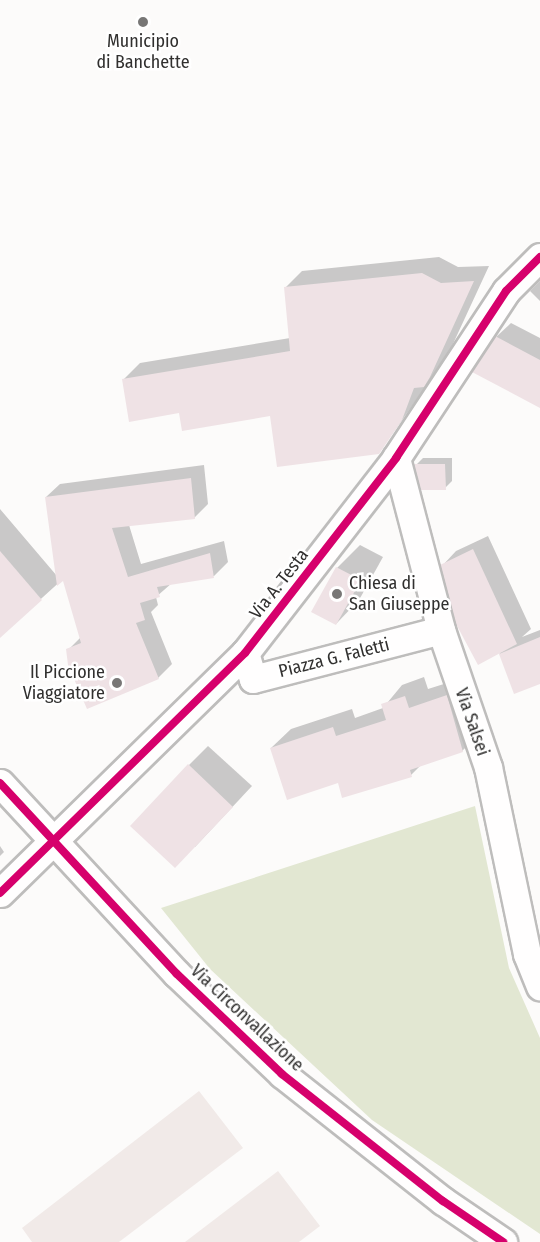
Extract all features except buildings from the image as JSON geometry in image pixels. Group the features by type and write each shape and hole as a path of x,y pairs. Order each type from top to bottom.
{"street":[{"name":"Via A. Testa","path":"0,893 56,844 245,653 396,458 506,291 540,256"},
{"name":"Via Salsei","path":"396,458 441,630 488,766 534,951 540,987"},
{"name":"Piazza G. Faletti","path":"245,653 253,679 441,630"},
{"name":"Via Circonvallazione","path":"0,783 177,974 282,1074 443,1201 503,1242"}],"shaded area":[{"path":"199,1091 243,1148 119,1242 32,1242 22,1228"},
{"path":"278,1171 320,1226 299,1242 185,1242"}],"green space":[{"path":"475,806 509,968 540,1038 540,1234 372,1120 210,969 161,908"}],"cycle path":[{"path":"0,893 245,653 396,458 506,291 540,257"},
{"path":"0,783 177,974 282,1074 443,1201 503,1242"}],"place":[{"name":"Municipio di Banchette","path":"143,22"},
{"name":"Chiesa di San Giuseppe","path":"337,594"},
{"name":"Il Piccione Viaggiatore","path":"117,683"}]}
